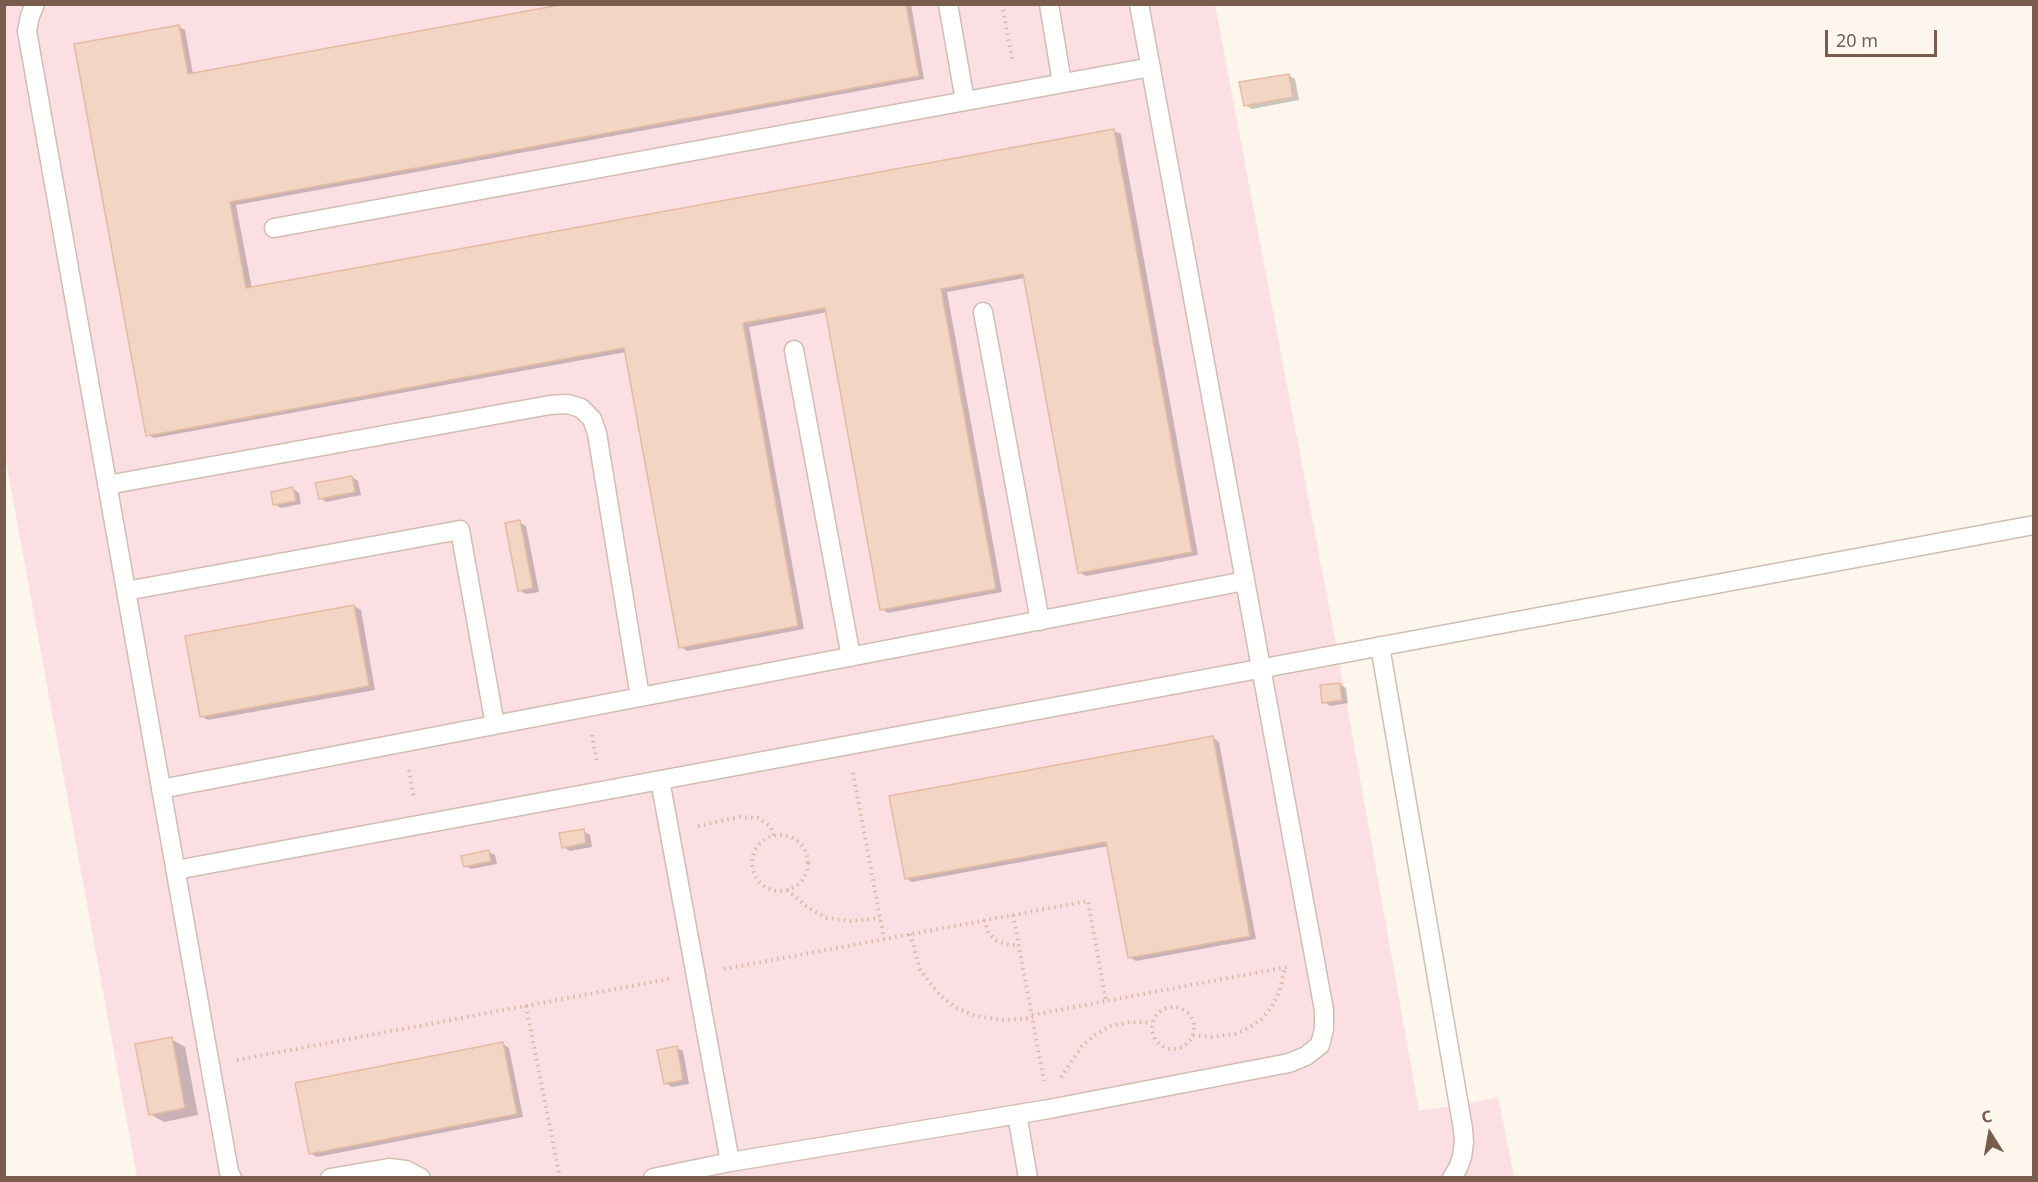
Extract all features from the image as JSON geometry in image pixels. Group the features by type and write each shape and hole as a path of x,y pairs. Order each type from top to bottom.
{"lane":[{"path":"35,4 27,31 229,1172 232,1178"},
{"path":"948,4 965,102"},
{"path":"1048,4 1062,83"},
{"path":"653,1178 730,1162 1017,1114 1289,1062 1306,1056 1320,1045 1324,1029 1324,1010 1139,4"},
{"path":"274,228 1151,67"},
{"path":"983,312 1040,621"},
{"path":"794,350 851,657"},
{"path":"107,485 550,405 567,404 581,408 592,419 597,433 640,697"},
{"path":"176,870 2034,525"},
{"path":"126,591 460,530 495,725"},
{"path":"161,789 1245,581"},
{"path":"1380,646 1463,1129 1462,1157 1452,1178"},
{"path":"660,780 730,1162"},
{"path":"1017,1114 1028,1178"},
{"path":"330,1178 389,1167 406,1170 421,1178"}],"path":[{"path":"1002,4 1019,92"},
{"path":"587,708 602,791"},
{"path":"404,742 419,825"},
{"path":"848,745 884,939"},
{"path":"670,832 739,818 758,818 771,827 774,836"},
{"path":"786,835 797,840 805,850 808,862 806,874 798,884 787,890 774,890 763,885 755,875 752,863 755,851 762,841 774,836 786,835"},
{"path":"787,890 807,908 827,918 850,921 880,918"},
{"path":"210,1065 1088,901 1106,1001"},
{"path":"1013,914 1049,1108"},
{"path":"984,920 989,934 997,941 1019,945"},
{"path":"910,934 920,969 941,996 957,1008 976,1016 1002,1020 1315,961"},
{"path":"1193,1035 1211,1037 1235,1034 1261,1020 1272,1007 1280,990 1285,967"},
{"path":"526,1006 560,1178"},
{"path":"1174,1006 1185,1010 1193,1018 1195,1029 1191,1040 1183,1047 1172,1050 1161,1046 1154,1038 1152,1023 1163,1008 1174,1006"},
{"path":"1049,1108 1071,1060 1095,1035 1111,1026 1130,1022 1152,1023"}],"shaded area":[{"path":"4,5 1215,5 1338,655 1419,1111 1498,1097 1514,1177 137,1177 5,456"}],"building":[{"path":"565,4 906,4 919,76 230,202 246,288 1114,129 1192,552 1078,573 1023,274 941,289 996,589 880,610 825,308 743,323 798,626 679,648 624,348 146,436 74,44 179,25 188,74"},
{"path":"1289,74 1293,97 1244,106 1239,82"},
{"path":"352,476 355,492 319,499 315,483"},
{"path":"293,487 296,501 273,505 271,492"},
{"path":"520,520 533,588 518,591 505,523"},
{"path":"354,605 369,686 200,717 185,636"},
{"path":"1340,683 1342,700 1322,703 1320,685"},
{"path":"1213,736 1250,936 1128,958 1106,842 905,879 889,796"},
{"path":"584,829 586,843 562,848 559,833"},
{"path":"489,850 491,861 464,867 461,856"},
{"path":"172,1037 185,1108 149,1115 135,1044"},
{"path":"503,1042 517,1114 309,1154 295,1083"},
{"path":"677,1046 683,1080 664,1084 657,1050"}]}
